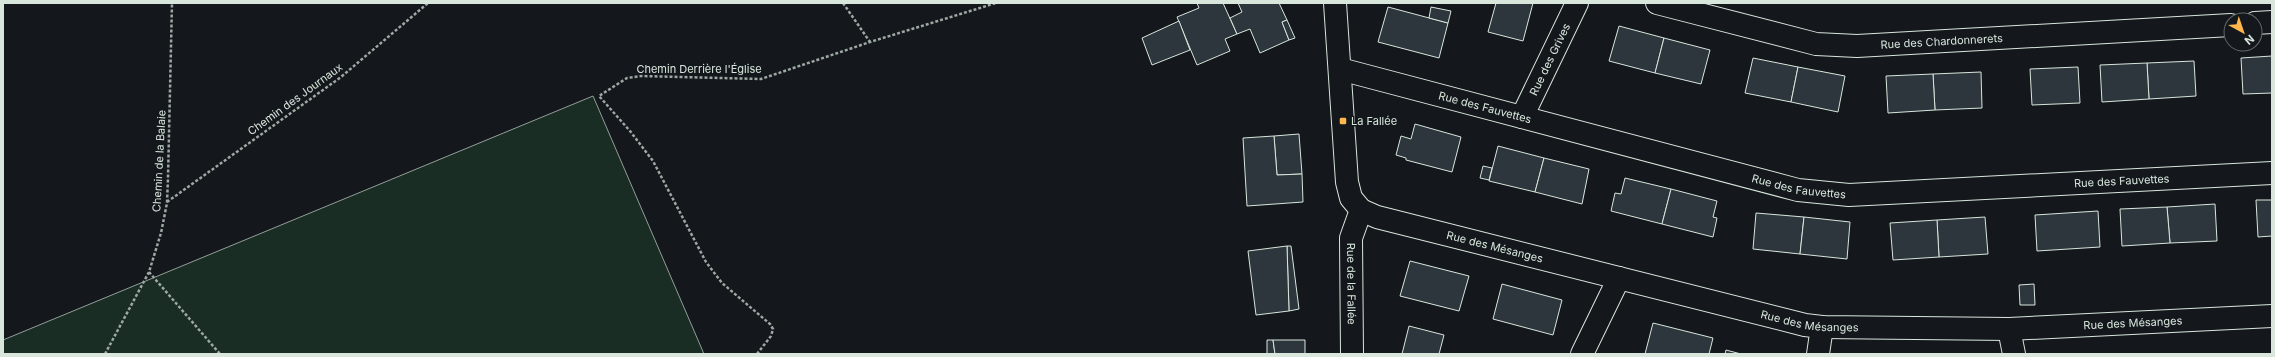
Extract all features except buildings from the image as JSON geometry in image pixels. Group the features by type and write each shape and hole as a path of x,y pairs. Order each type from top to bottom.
{"street":[{"path":"1334,3 1340,69 1347,182 1351,198 1361,210"},
{"name":"Rue des Grives","path":"1522,116 1577,3"},
{"name":"Rue des Chardonnerets","path":"1657,3 1816,44 1856,46 2223,25"},
{"name":"Rue des Fauvettes","path":"1340,69 1798,190 1849,195 2272,173"},
{"name":"Rue des Mésanges","path":"1361,210 1377,217 1805,325 1822,327 2009,329 2272,316"},
{"name":"Rue de la Fallée","path":"1352,354 1351,238 1361,210"},
{"path":"1582,354 1619,278"},
{"path":"1818,354 1822,327"},
{"path":"2009,329 2014,354"}],"path":[{"name":"Chemin de la Balaie","path":"105,354 149,272 161,233 167,203 172,3"},
{"name":"Chemin des Journaux","path":"167,203 341,76 428,3"},
{"path":"843,3 870,42"},
{"name":"Chemin Derrière l'Église","path":"757,354 771,336 773,329 770,324 722,283 706,262 653,161 630,131 599,96 627,78 641,76 761,79 870,42 996,3"},
{"path":"149,272 220,354"}],"green space":[{"path":"593,96 704,354 3,354 3,340"}],"place":[{"name":"La Fallée","path":"1343,121"}]}
